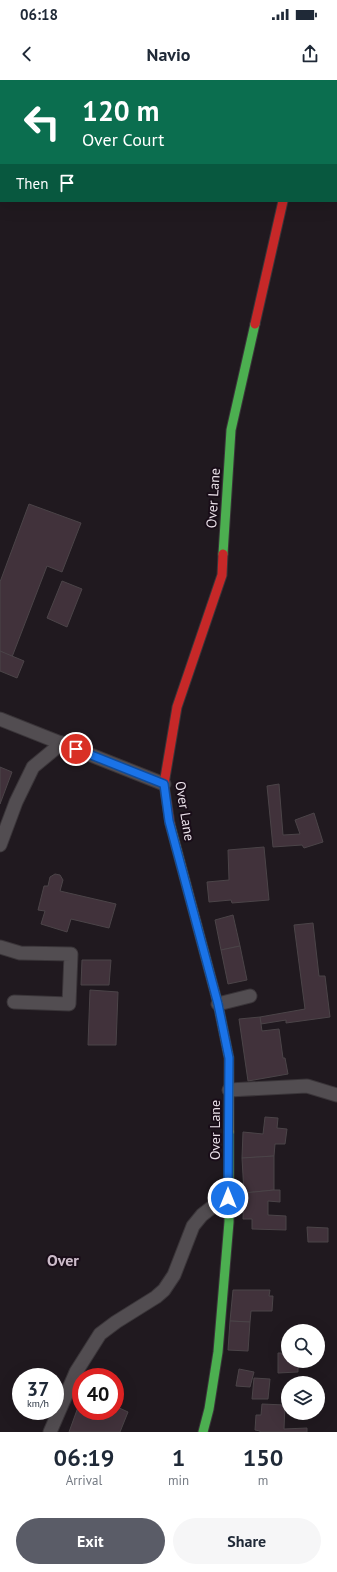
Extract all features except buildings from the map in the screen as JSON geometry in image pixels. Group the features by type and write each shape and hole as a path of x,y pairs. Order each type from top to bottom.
{"street":[{"name":"Over Lane","path":"203,1432 209,1409 218,1352 228,1222 229,1058 218,1004 169,821 164,784 177,707 222,574 231,430 283,202"}],"lane":[{"path":"0,719 164,784"},
{"path":"0,845 16,802 33,767 62,743"},
{"path":"0,947 20,953 71,954 69,1004 14,1002"},
{"path":"218,1004 250,996"},
{"path":"229,1090 307,1086 337,1094"},
{"path":"50,1432 76,1372 100,1334 156,1297 164,1290 174,1275 193,1226 206,1212 228,1198"}],"traffic: fast":[{"path":"223,554 231,430 255,324"},
{"path":"203,1432 209,1409 218,1352 229,1222 229,1132"}],"traffic: slow":[{"path":"170,824 218,1004 229,1058 229,1132"}],"traffic: jam":[{"path":"255,324 283,202"},
{"path":"170,824 164,784 177,707 222,575 223,554"}],"district":[{"name":"Over","path":"63,1260"}],"route":[{"path":"76,749 164,784 169,821 218,1004 229,1058 228,1198"}]}
